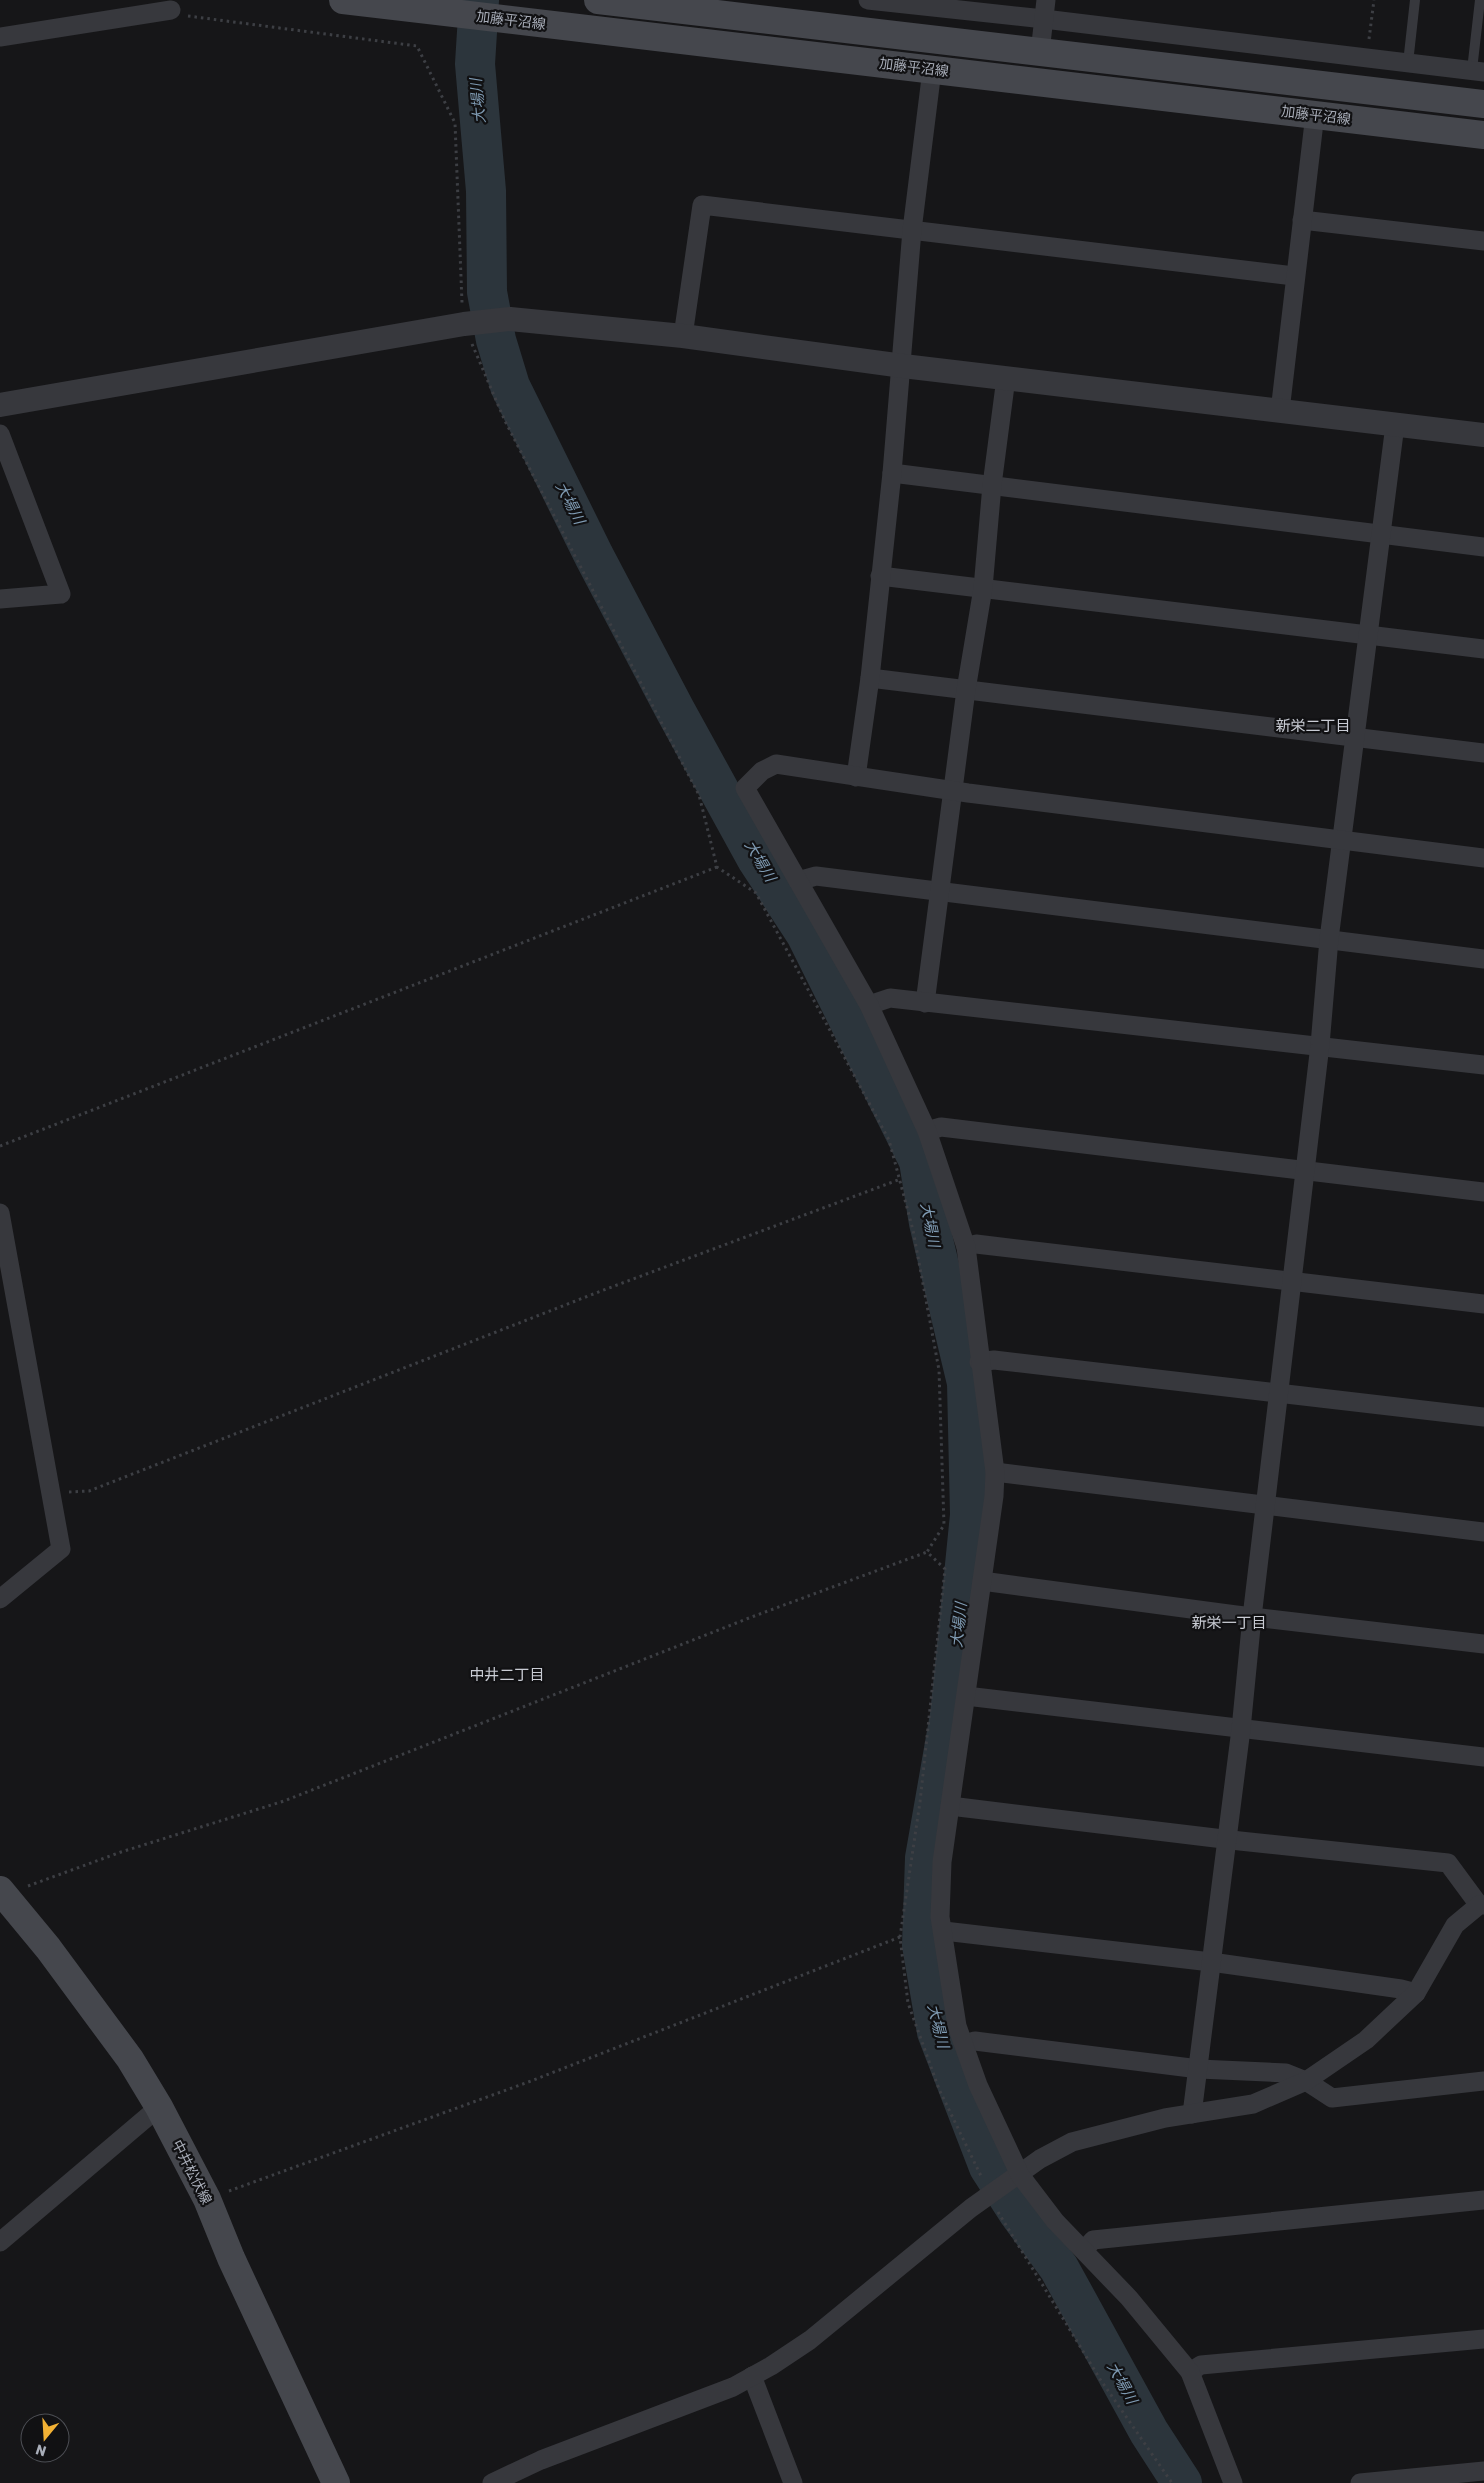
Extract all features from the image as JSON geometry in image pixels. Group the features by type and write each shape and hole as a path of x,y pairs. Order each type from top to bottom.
{"main road":[{"name":"加藤平沼線","path":"343,0 1484,135"},
{"path":"598,0 1484,104"},
{"name":"中井松伏線","path":"1,1894 48,1948 130,2059 159,2107 207,2199 231,2258 336,2483"}],"street":[{"path":"868,0 1478,71"},
{"path":"1040,52 1046,0"},
{"path":"0,37 178,13"},
{"path":"856,777 870,678 903,366 912,230 932,70"},
{"path":"1280,411 1294,276 1315,114"},
{"path":"683,336 702,205 1294,276"},
{"path":"1302,220 1484,242"},
{"path":"0,405 464,324 510,319 683,336 903,366 1484,435"},
{"path":"926,1003 966,690 983,588 992,485 1006,378"},
{"path":"1192,2114 1241,1729 1252,1617 1320,1045 1330,939 1396,425"},
{"path":"0,434 61,594 0,599"},
{"path":"892,473 1484,547"},
{"path":"880,576 1484,649"},
{"path":"870,678 1484,753"},
{"path":"1233,2483 1190,2372 1128,2298 1055,2221 1002,2187 978,2085 957,2026 947,1971 944,1931 940,1917 942,1862 994,1496 994,1472 966,1247 927,1131 869,1005 746,788 762,771 776,764 953,791 1484,858"},
{"path":"798,881 816,876 1484,959"},
{"path":"869,1005 890,998 1484,1065"},
{"path":"927,1131 941,1127 1484,1192"},
{"path":"0,1213 61,1549 0,1599"},
{"path":"966,1247 976,1244 1484,1304"},
{"path":"980,1362 994,1360 1484,1417"},
{"path":"994,1472 1484,1532"},
{"path":"982,1581 1252,1617 1484,1644"},
{"path":"966,1696 1484,1758"},
{"path":"492,2483 541,2460 733,2387 752,2376 810,2340 1002,2187 1040,2159 1072,2142 1165,2118 1253,2104 1306,2081 1366,2040 1416,1993 1455,1926 1481,1905 1448,1863 950,1806"},
{"path":"944,1931 1212,1962 1402,1989 1416,1993"},
{"path":"964,2044 975,2042 1199,2069 1286,2073 1306,2081 1332,2098 1484,2082"},
{"path":"0,2242 159,2107"},
{"path":"1084,2250 1093,2240 1484,2200"},
{"path":"1190,2372 1201,2365 1484,2339"},
{"path":"752,2376 793,2483"},
{"path":"1360,2483 1484,2471"}],"lane":[{"path":"1408,62 1415,0"},
{"path":"1478,71 1480,0"}],"path":[{"path":"1367,57 1374,0"},
{"path":"1,1894 120,1852 284,1801 749,1618 927,1552 944,1525 939,1370 913,1230 898,1180 889,1140 756,893 717,867 699,795 506,421 464,324 459,261 455,123 417,46 178,13"},
{"path":"0,1146 717,867"},
{"path":"51,1493 89,1491 601,1290 898,1180"},
{"path":"927,1552 944,1569 920,1802 900,1937 908,2003 939,2089 980,2170 1002,2187 1012,2232 1100,2379 1172,2483"},
{"path":"207,2199 531,2081 900,1937"}],"waterway":[{"name":"大場川","path":"479,0 475,64 486,191 487,292 496,340 510,386 594,556 675,710 757,859 806,934 919,1161 929,1223 967,1383 970,1515 950,1715 925,1858 922,1945 937,2032 989,2167 1018,2212 1059,2268 1149,2432 1182,2483"}],"district":[{"name":"新栄二丁目","path":"1313,726"},
{"name":"新栄一丁目","path":"1229,1623"},
{"name":"中井二丁目","path":"507,1675"}]}
